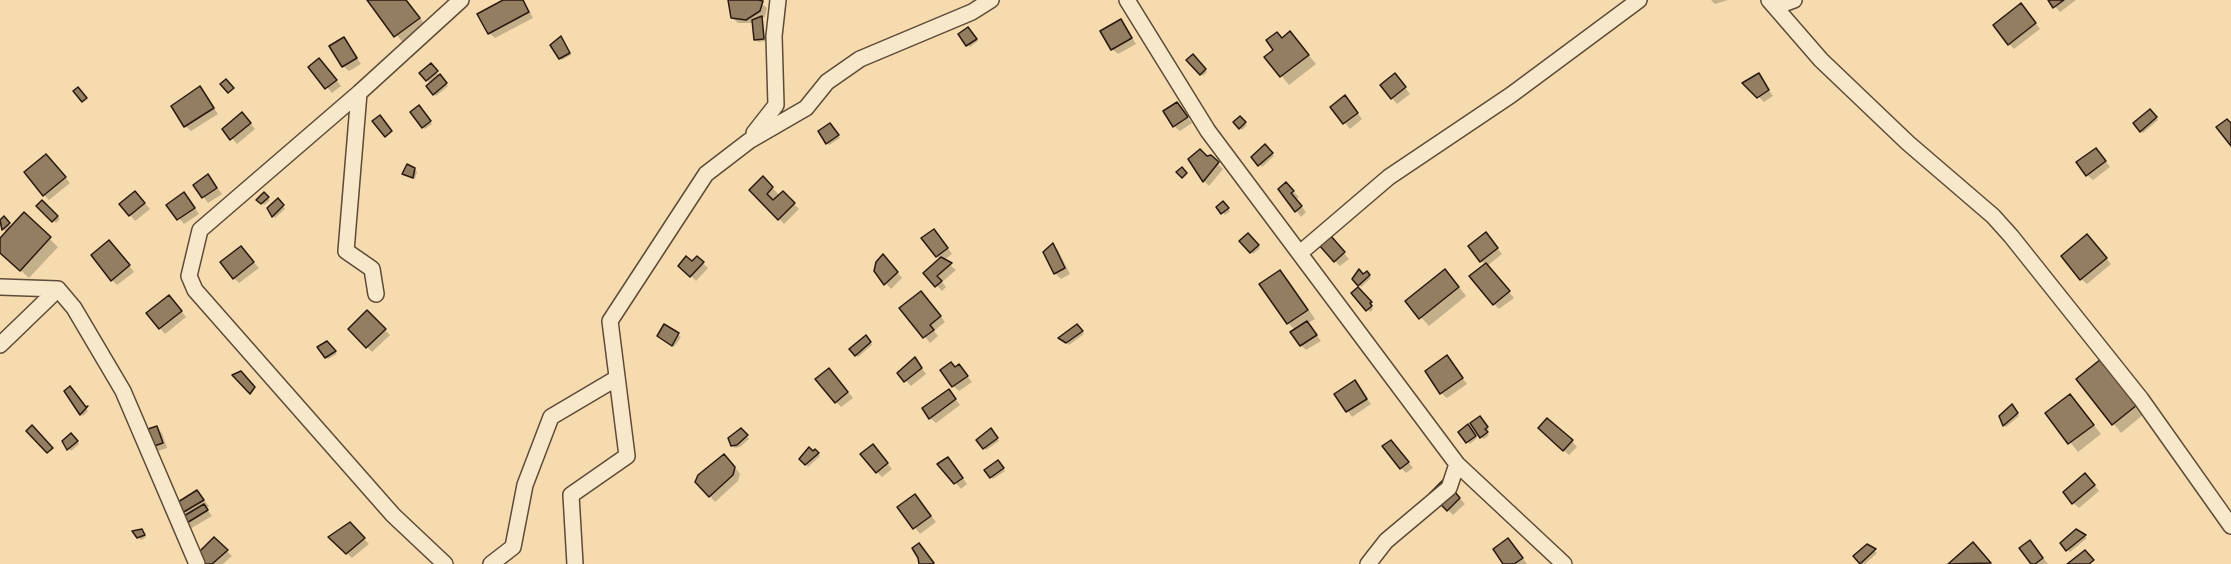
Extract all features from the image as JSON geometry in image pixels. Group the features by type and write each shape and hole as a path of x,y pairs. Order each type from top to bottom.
{"street":[{"path":"445,564 393,514 195,290 189,276 200,230 359,93 461,0"},
{"path":"748,141 776,105 774,36 778,0"},
{"path":"575,564 571,495 627,456 610,321 706,174 748,141 806,108 827,82 860,59 972,12 991,0"},
{"path":"1127,0 1208,131 1457,464 1564,564"},
{"path":"1300,253 1389,177 1511,95 1639,0"},
{"path":"1772,3 1794,0"},
{"path":"1772,3 1821,60 1908,143 1993,216 2011,236 2141,399 2231,526"},
{"path":"359,93 346,251 372,269 375,294"},
{"path":"0,287 58,289 74,308 123,391 197,564"},
{"path":"0,345 58,289"},
{"path":"491,564 513,548 525,486 551,417 617,378"},
{"path":"1368,564 1386,541 1449,488 1457,464"}],"building":[{"path":"367,0 406,0 420,18 394,37"},
{"path":"503,0 523,0 529,12 488,34 477,14"},
{"path":"728,0 763,1 760,11 746,20 731,18"},
{"path":"2048,0 2064,0 2053,8"},
{"path":"2021,3 2036,23 2008,45 1993,25"},
{"path":"762,16 764,39 754,40 752,20"},
{"path":"1121,19 1132,38 1111,50 1100,31"},
{"path":"968,27 977,39 966,46 958,34"},
{"path":"1290,31 1309,55 1280,77 1264,57 1273,50 1266,40 1277,32 1282,38"},
{"path":"561,36 570,53 559,59 550,45"},
{"path":"344,37 357,58 342,67 329,46"},
{"path":"1193,54 1206,69 1200,75 1186,60"},
{"path":"319,58 337,80 325,89 308,67"},
{"path":"431,63 438,71 426,81 419,73"},
{"path":"1395,73 1406,87 1391,99 1380,85"},
{"path":"1759,73 1769,90 1757,98 1742,83"},
{"path":"440,74 447,83 433,95 426,86"},
{"path":"226,79 234,88 228,93 220,84"},
{"path":"200,86 214,108 184,127 171,106"},
{"path":"78,87 87,98 82,102 73,91"},
{"path":"1345,95 1358,113 1343,124 1330,107"},
{"path":"1177,102 1188,117 1173,127 1163,111"},
{"path":"419,105 431,121 422,128 410,112"},
{"path":"2150,109 2157,117 2140,132 2133,123"},
{"path":"242,112 251,123 230,140 222,129"},
{"path":"380,115 392,131 385,137 372,121"},
{"path":"1240,116 1246,122 1239,129 1233,122"},
{"path":"2227,119 2231,123 2231,146 2216,127"},
{"path":"830,123 839,135 826,144 818,131"},
{"path":"1265,144 1273,153 1258,166 1251,157"},
{"path":"2096,148 2106,161 2086,176 2076,162"},
{"path":"1200,149 1207,156 1211,155 1219,162 1203,182 1188,159"},
{"path":"46,154 66,177 43,196 24,172"},
{"path":"407,164 415,168 413,178 402,174"},
{"path":"1182,167 1187,173 1182,178 1176,172"},
{"path":"208,174 217,188 202,198 193,185"},
{"path":"763,176 773,187 767,194 773,200 783,191 795,203 778,220 749,190"},
{"path":"1286,182 1294,191 1291,193 1302,206 1295,212 1278,189"},
{"path":"135,191 145,203 129,216 119,204"},
{"path":"184,192 195,208 177,220 166,205"},
{"path":"264,192 269,197 261,204 256,200"},
{"path":"278,198 284,205 272,217 267,208"},
{"path":"42,200 58,216 52,222 36,206"},
{"path":"1223,201 1229,208 1221,214 1216,207"},
{"path":"24,212 51,237 20,271 0,253 0,238"},
{"path":"4,216 10,223 2,230 0,220"},
{"path":"934,229 948,248 936,257 921,238"},
{"path":"1486,232 1498,248 1480,262 1468,246"},
{"path":"1248,233 1259,245 1250,253 1239,241"},
{"path":"2087,234 2107,258 2080,280 2061,256"},
{"path":"1330,235 1345,252 1334,262 1319,245"},
{"path":"109,240 130,265 111,281 91,255"},
{"path":"1053,243 1065,268 1054,274 1043,252"},
{"path":"241,246 254,262 233,279 220,262"},
{"path":"883,254 898,272 884,285 874,271 876,262"},
{"path":"686,256 692,261 697,256 704,262 690,277 678,266"},
{"path":"941,257 952,263 937,276 942,281 935,287 923,273"},
{"path":"1486,263 1510,291 1493,305 1469,276"},
{"path":"1359,269 1363,274 1367,271 1370,275 1358,286 1352,279"},
{"path":"1445,269 1459,287 1419,319 1405,301"},
{"path":"1280,270 1308,310 1287,324 1259,284"},
{"path":"1358,287 1372,302 1370,303 1372,306 1366,311 1351,293"},
{"path":"921,291 941,316 930,325 934,330 923,338 899,308"},
{"path":"169,295 182,311 159,329 146,313"},
{"path":"367,310 386,329 366,348 348,329"},
{"path":"1307,321 1317,335 1300,346 1290,332"},
{"path":"664,324 679,333 672,346 657,336"},
{"path":"1077,324 1083,331 1066,343 1058,338"},
{"path":"866,335 871,342 855,356 849,349"},
{"path":"327,341 336,351 325,358 317,347"},
{"path":"1447,355 1463,378 1440,394 1425,371"},
{"path":"915,357 922,368 904,382 897,373"},
{"path":"2101,359 2137,405 2112,425 2076,379"},
{"path":"951,362 955,367 959,364 968,376 952,387 940,370"},
{"path":"829,368 848,392 835,403 815,379"},
{"path":"241,371 255,387 250,394 232,375"},
{"path":"1355,380 1367,399 1346,412 1334,394"},
{"path":"70,386 86,407 88,406 80,415 64,391"},
{"path":"949,389 956,399 929,419 922,408"},
{"path":"2070,394 2094,425 2068,444 2045,413"},
{"path":"2012,404 2018,413 2003,426 1999,416"},
{"path":"1480,416 1488,427 1485,429 1488,432 1480,438 1470,423"},
{"path":"1547,418 1573,440 1563,451 1538,428"},
{"path":"1468,424 1476,436 1466,443 1458,432"},
{"path":"32,425 53,448 47,453 26,431"},
{"path":"157,426 163,443 145,449 139,432"},
{"path":"741,428 748,435 737,445 731,446 728,438"},
{"path":"991,428 998,438 983,449 976,440"},
{"path":"71,433 78,441 67,450 62,441"},
{"path":"1391,440 1409,462 1400,469 1382,446"},
{"path":"873,444 888,463 876,473 860,454"},
{"path":"809,447 819,453 805,465 799,459"},
{"path":"724,454 735,467 733,475 709,497 695,482 698,475"},
{"path":"948,457 963,478 954,484 937,464"},
{"path":"998,460 1004,468 990,478 984,470"},
{"path":"2085,473 2095,485 2072,504 2063,492"},
{"path":"1444,479 1460,498 1447,511 1430,493"},
{"path":"197,490 204,500 172,519 167,509"},
{"path":"915,494 931,516 913,529 897,507"},
{"path":"204,504 208,510 177,529 172,523"},
{"path":"350,522 365,538 346,554 328,537"},
{"path":"142,529 145,535 137,538 132,531"},
{"path":"2076,529 2086,535 2066,551 2060,543"},
{"path":"214,537 228,550 212,564 204,564 195,556"},
{"path":"1508,538 1523,558 1514,564 1503,564 1493,549"},
{"path":"2030,540 2043,558 2035,564 2031,564 2019,548"},
{"path":"1973,542 1991,563 1948,564"},
{"path":"919,543 934,563 919,564 912,548"},
{"path":"1867,544 1876,549 1860,564 1853,556"},
{"path":"2085,550 2094,560 2089,564 2067,564"}]}
